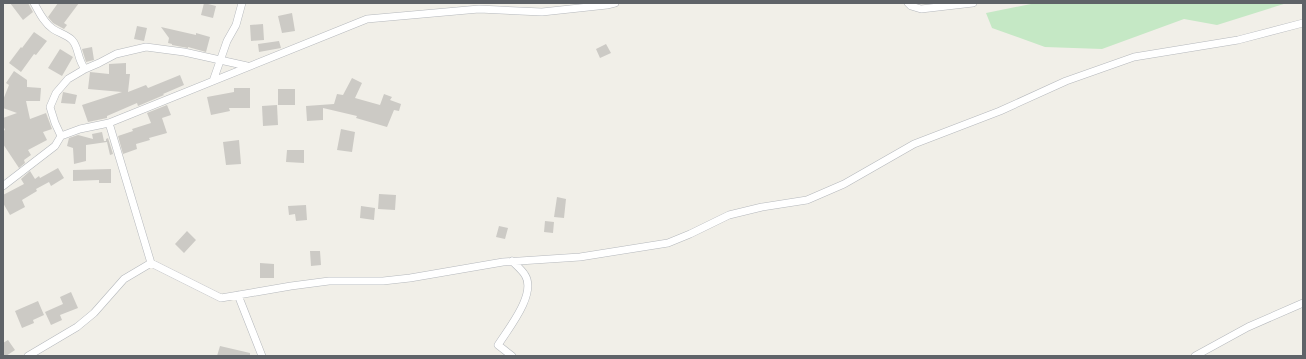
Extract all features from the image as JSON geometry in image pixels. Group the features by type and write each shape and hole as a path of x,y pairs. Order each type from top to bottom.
{"street":[{"path":"34,3 51,28 72,39 76,45 80,63 85,69"},
{"path":"213,81 227,41 236,25 242,3"},
{"path":"3,186 55,146 61,136 80,129 109,122 367,19 479,9 542,12 615,3"},
{"path":"908,3 911,6 920,9 973,3"},
{"path":"109,122 151,263 221,298 329,281 383,281 410,278 512,261 580,257 668,243 690,234 729,214 807,200 844,184 914,144 1000,111 1066,81 1134,57 1238,40 1303,23"},
{"path":"61,136 50,107 56,93 68,79 116,54 146,47 184,52 248,66"},
{"path":"512,261 525,275 528,286 522,309 498,345 512,356"},
{"path":"28,356 76,327 94,313 124,279 151,263"},
{"path":"238,295 262,356"},
{"path":"1195,356 1248,327 1303,303"}],"green space":[{"path":"1036,3 1287,3 1217,25 1184,19 1102,49 1045,47 992,28 986,13"}],"building":[{"path":"10,3 28,3 33,12 23,20"},
{"path":"58,3 79,3 64,23 67,25 64,29 53,23 48,17"},
{"path":"204,3 216,6 213,18 201,15"},
{"path":"292,13 295,31 282,33 278,16"},
{"path":"263,24 264,40 251,41 250,25"},
{"path":"137,26 147,28 144,41 134,39"},
{"path":"161,27 210,37 206,52 168,43 169,38"},
{"path":"34,32 47,41 36,55 34,54 21,72 9,63"},
{"path":"279,41 281,48 259,52 258,44"},
{"path":"606,44 611,53 600,58 596,49"},
{"path":"92,47 94,60 86,62 82,49"},
{"path":"60,49 73,57 62,76 48,68"},
{"path":"126,63 126,74 130,74 128,92 146,85 148,88 180,75 184,85 138,106 137,103 107,116 107,118 88,122 82,105 122,92 88,89 90,72 109,74 109,64"},
{"path":"14,71 27,80 27,87 41,88 40,101 26,101 30,119 46,113 52,129 43,132 47,140 28,150 31,155 24,160 25,163 19,168 3,144 3,131 5,130 3,118 17,113 3,108 3,100 9,85 6,83"},
{"path":"352,78 362,83 355,98 380,105 384,94 392,97 390,100 401,104 399,111 394,110 387,127 356,118 357,116 323,108 323,120 307,121 306,106 334,104 337,94 343,95"},
{"path":"234,88 250,88 250,108 229,108 230,111 211,115 207,97 234,92"},
{"path":"278,89 295,89 295,105 278,105"},
{"path":"63,92 77,95 75,104 61,103"},
{"path":"167,105 171,115 162,118 167,133 149,138 150,140 136,144 137,149 123,154 118,136 133,131 132,129 151,123 147,113"},
{"path":"277,105 278,125 263,126 262,106"},
{"path":"341,129 355,132 352,152 337,150"},
{"path":"102,132 104,141 108,138 113,154 110,155 107,142 86,145 86,161 74,164 73,148 67,146 69,138 78,135 93,139 92,134"},
{"path":"239,140 241,164 226,165 223,142"},
{"path":"287,150 304,150 304,163 286,162"},
{"path":"58,168 64,178 51,186 49,182 36,189 37,191 22,200 25,207 10,215 3,203 3,195 24,184 21,179 30,171 35,179 39,176 40,178"},
{"path":"111,169 111,183 99,183 99,180 73,181 73,170"},
{"path":"379,194 396,195 395,210 378,209"},
{"path":"557,197 566,199 564,218 554,217"},
{"path":"306,205 307,220 296,221 295,214 289,215 288,206"},
{"path":"361,206 375,208 374,220 360,218"},
{"path":"545,221 554,222 553,233 544,232"},
{"path":"499,226 508,228 505,239 496,237"},
{"path":"187,231 196,240 184,253 175,244"},
{"path":"310,251 320,251 321,265 311,266"},
{"path":"260,263 274,264 274,278 260,278"},
{"path":"71,292 78,308 60,315 62,320 51,325 45,312 63,304 60,297"},
{"path":"38,301 44,315 33,320 34,323 22,328 15,311"},
{"path":"8,340 15,350 6,356 3,356 3,343"},
{"path":"220,346 250,353 250,356 217,356"}]}
